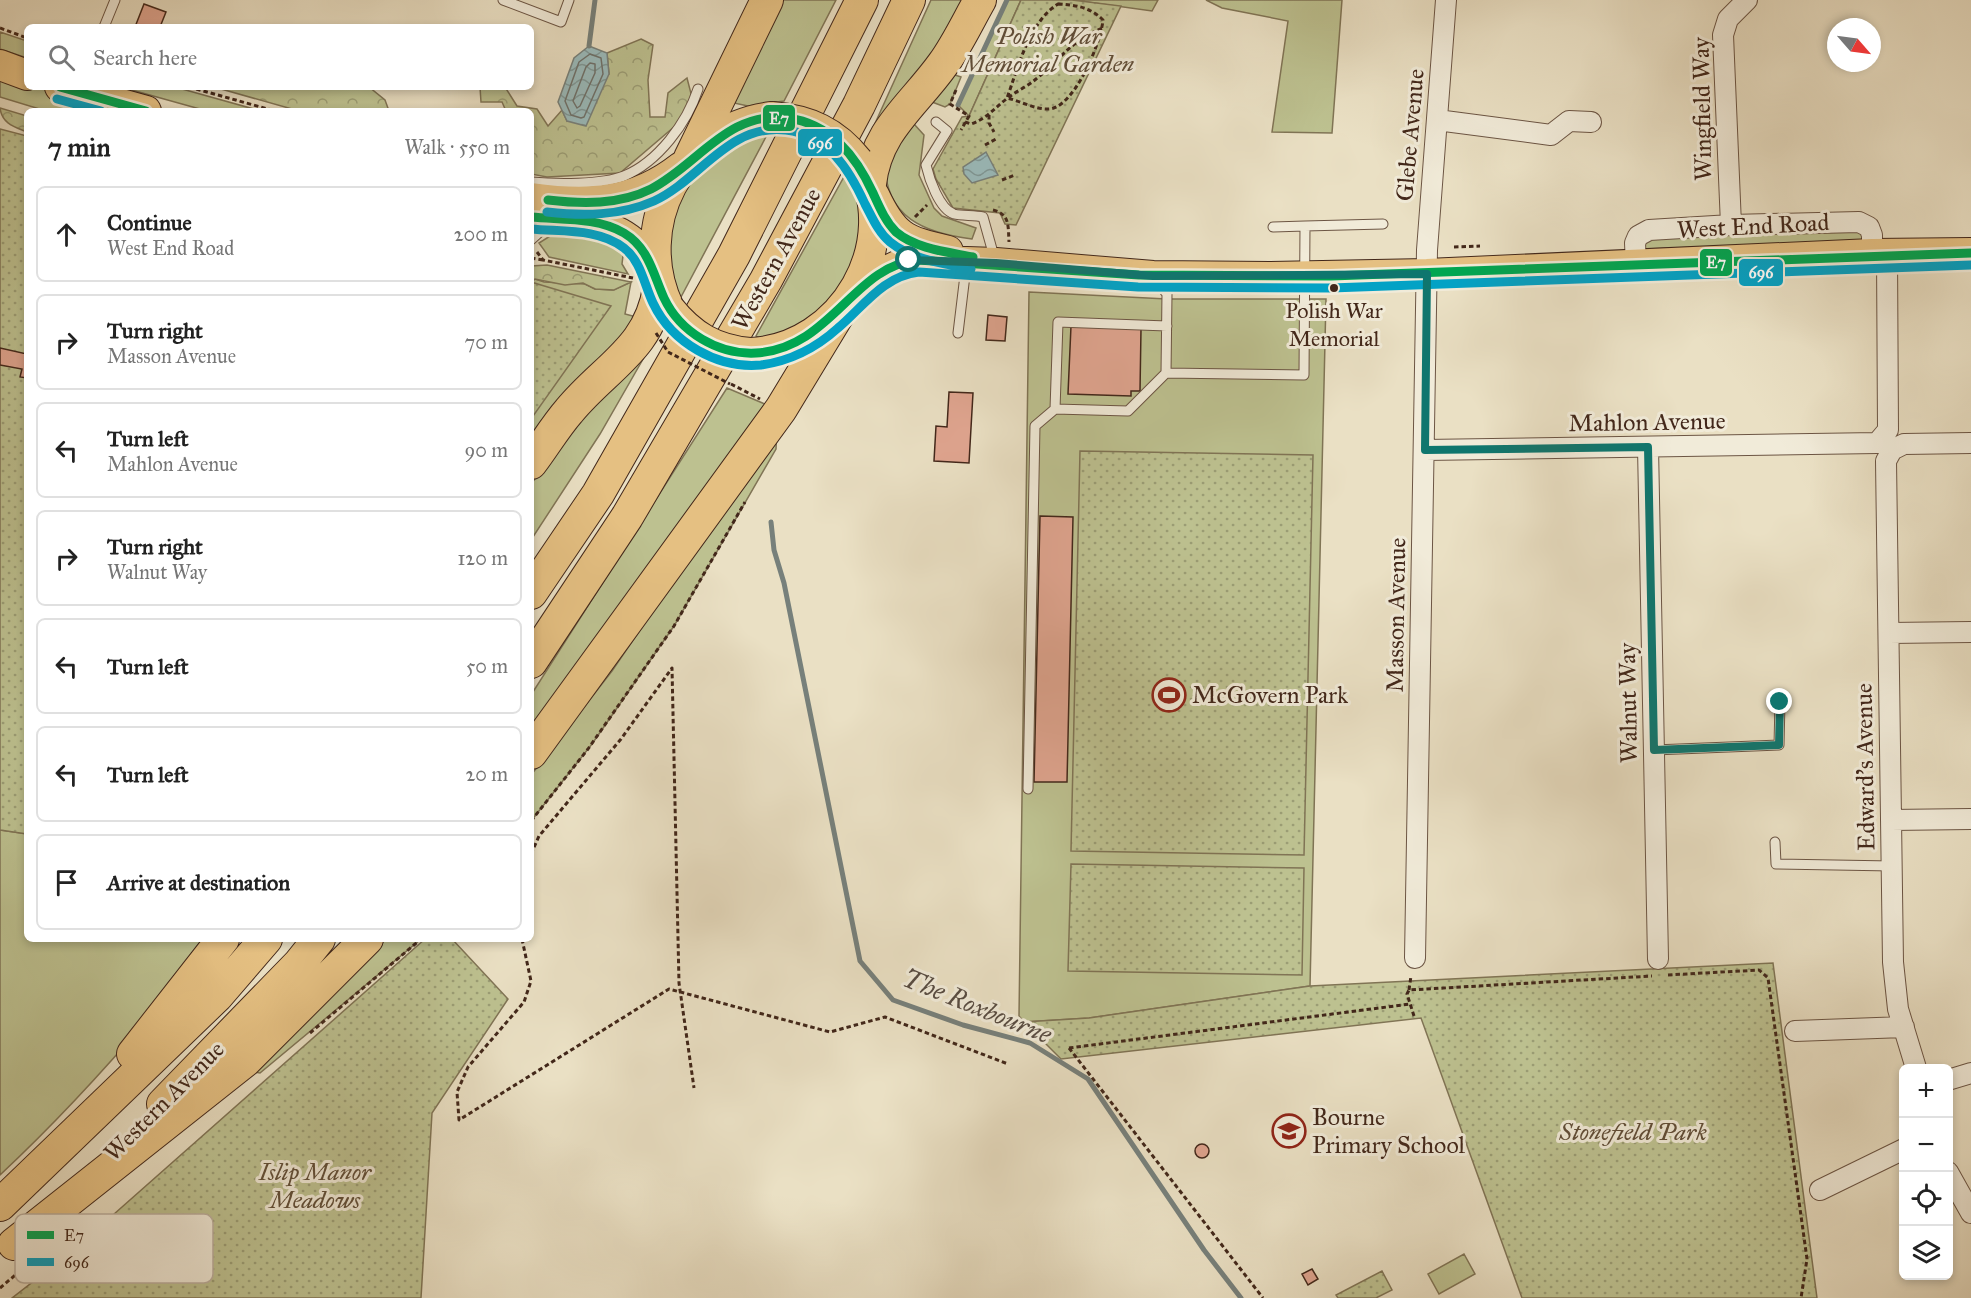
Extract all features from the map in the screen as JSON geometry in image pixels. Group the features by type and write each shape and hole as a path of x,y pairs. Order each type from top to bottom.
{"highway":[{"path":"687,161 766,0"},
{"name":"Western Avenue","path":"534,589 598,494 734,255 862,0"},
{"name":"Western Avenue","path":"534,657 627,517 766,280 859,105 909,0"},
{"path":"866,178 878,147 895,121 944,63 980,0"},
{"path":"534,459 569,410 640,340 656,309 655,297"},
{"path":"534,749 781,409 846,304"},
{"path":"0,1203 137,1049 221,942"},
{"name":"Western Avenue","path":"0,1203 217,996 263,942"},
{"name":"Western Avenue","path":"46,1214 147,1122 299,964 317,942"},
{"path":"52,1214 245,1061 364,942"}],"main road":[{"path":"0,65 24,74"},
{"path":"76,90 136,108"},
{"path":"534,198 593,203 626,197 661,183 713,139 736,126 772,117 808,122 819,127 847,148 866,178 873,233 870,253 846,304 814,332 794,343 765,352 750,353 732,352 696,337 655,297 639,246 617,230 593,223 537,231"},
{"path":"655,297 654,250 659,213 687,161"},
{"name":"West End Road","path":"866,178 886,221 899,234 923,246 991,257 1153,276 1427,274 1879,254 1971,253"},
{"name":"West End Road","path":"846,304 877,276 909,260 991,257"}],"street":[{"name":"Glebe Avenue","path":"1427,274 1430,192 1446,0"},
{"name":"Wingfield Way","path":"1731,225 1723,35 1728,20 1747,0"},
{"path":"1437,120 1551,135 1569,121 1591,122"},
{"name":"West End Road","path":"1636,265 1635,243 1638,236 1649,230 1731,225 1859,222 1869,227 1879,254"},
{"name":"Edward's Avenue","path":"1879,254 1888,430 1882,449 1889,633 1893,962 1898,1009 1916,1064"},
{"name":"Masson Avenue","path":"1417,966 1427,274"},
{"name":"Mahlon Avenue","path":"1425,450 1648,447 1882,449 1904,444 1971,443"},
{"name":"Walnut Way","path":"1648,447 1658,959"},
{"path":"1889,633 1971,632"},
{"path":"1891,820 1971,819"},
{"path":"1796,1032 1904,1027"},
{"path":"1953,1078 1971,1073"},
{"path":"1820,1190 1899,1151"},
{"path":"1953,1181 1971,1213"}],"lane":[{"path":"105,24 115,0"},
{"path":"503,0 561,22 568,0"},
{"path":"534,182 561,184 622,177 638,168 670,137 687,114 698,89"},
{"path":"936,122 947,130 926,165 937,193 947,209 954,214 983,216 991,257 958,333"},
{"path":"1273,227 1383,224"},
{"path":"1166,373 1304,375 1305,226"},
{"path":"1028,789 1035,426 1055,409 1128,411 1166,373 1167,294 1153,276"},
{"path":"1055,409 1058,322 1167,326"},
{"path":"1654,750 1779,745 1780,702"},
{"path":"1775,842 1776,864 1892,866"}],"path":[{"path":"1058,4 1076,5 1096,12 1103,20 1102,28 1096,47 1070,98 1060,107 1047,110 1007,98 1024,53 1049,10 1058,4"},
{"path":"0,28 24,37"},
{"path":"965,122 971,124 989,115 1007,98 1037,79 1071,44 1102,28"},
{"path":"200,90 264,108"},
{"path":"950,104 969,116 960,131"},
{"path":"989,115 989,123 994,132"},
{"path":"985,145 996,139"},
{"path":"1002,180 1015,175"},
{"path":"913,219 937,193"},
{"path":"987,209 1003,213 1008,219 991,257"},
{"path":"537,231 543,260"},
{"path":"534,258 634,279 655,297 668,352 766,401"},
{"path":"534,817 588,749 674,626 748,498"},
{"path":"534,847 539,836 621,739 672,668 680,992 694,1088"},
{"path":"523,942 531,981 524,1002 468,1067 457,1092 459,1120 669,989 830,1032 885,1017 1008,1064"},
{"path":"1414,1016 1409,990 1410,977 1417,966"},
{"path":"1409,990 1759,970 1765,973 1768,978 1807,1259 1802,1298"},
{"path":"1263,1298 1069,1048 1410,1004"}],"green space":[{"path":"777,0 836,0 784,101 748,106 734,103"},
{"path":"931,0 966,0 909,89 872,130"},
{"path":"1007,0 1021,0 969,116 958,105"},
{"name":"Polish War Memorial Garden","path":"1021,0 1072,0 1121,6 1016,225 1005,224 1000,213 953,208 936,179 933,169 962,117 969,116"},
{"path":"1073,0 1158,0 1152,11"},
{"path":"1206,0 1342,0 1332,133 1272,132 1288,21 1222,8"},
{"path":"0,32 24,40 24,57 0,49"},
{"path":"641,39 653,45 648,80 650,117 665,117 668,93 687,78 695,109 620,173 547,177 534,175 534,109 537,109 548,126 562,110 567,121 609,74 607,53"},
{"path":"949,73 961,77 950,104 945,107 932,102 914,124 924,135 919,175 934,208 942,216 976,228 972,239 939,232 911,219 900,210 887,182 885,163"},
{"path":"0,75 24,86 24,90 49,90 108,108 36,108 0,97"},
{"path":"132,90 186,90 250,108 196,108"},
{"path":"225,90 373,90 385,100 388,108 288,108"},
{"path":"480,90 507,90 517,106 530,108 505,108 502,102 481,102"},
{"path":"0,108 24,115 24,131 6,121"},
{"path":"0,129 24,135 24,834 0,830"},
{"path":"768,133 681,297 673,292 669,242 670,226 678,201 696,175 730,143 741,137"},
{"path":"845,175 858,196 861,242 833,308 765,341 756,336"},
{"path":"1855,229 1865,234 1863,241 1645,249 1644,241 1648,238"},
{"path":"574,230 624,247 622,264 628,274 549,257 539,243 558,231"},
{"path":"547,265 631,282 614,290 595,289 583,283 565,285 534,280 534,266"},
{"path":"534,280 585,284 595,289 613,290 631,282 625,314 640,318 534,443"},
{"path":"534,283 611,306 534,415"},
{"name":"McGovern Park","path":"1029,292 1167,299 1326,299 1310,986 1089,1018 1024,1022 1019,1016"},
{"path":"650,347 600,434 534,535 534,480 605,388"},
{"path":"727,388 772,407 534,735 534,690"},
{"path":"777,429 776,449 674,626 592,744 534,817 534,771 612,671"},
{"path":"1080,451 1313,455 1304,855 1071,851"},
{"path":"0,830 24,834 24,942 211,942 111,1061 0,1175"},
{"path":"1071,864 1304,868 1302,975 1068,971"},
{"path":"383,942 417,942 260,1073 248,1071"},
{"name":"Islip Manor Meadows","path":"422,942 455,942 508,999 432,1113 421,1298 12,1298 31,1283 213,1283 213,1214 114,1214"},
{"name":"Stonefield Park","path":"1773,963 1817,1298 1522,1298 1421,1018 1061,1059 1024,1022 1089,1018 1310,986"},
{"path":"1464,1254 1475,1274 1439,1294 1428,1274"},
{"path":"1382,1271 1392,1290 1376,1298 1338,1298 1336,1295"}],"water":[{"path":"589,46 607,53 609,74 586,126 567,121 558,102 574,58"},
{"path":"986,152 998,175 972,183 964,174 963,167"}],"building":[{"path":"144,4 166,12 161,24 136,24"},
{"path":"988,315 1007,317 1005,341 986,340"},
{"path":"1071,326 1141,329 1140,391 1131,391 1131,396 1068,394"},
{"path":"0,348 24,353 24,378 20,377 22,369 0,365"},
{"path":"949,392 973,393 969,463 934,461 936,426 947,427"},
{"path":"1040,516 1073,517 1067,782 1034,782"},
{"path":"1199,1144 1205,1144 1209,1151 1205,1158 1199,1158 1195,1154 1195,1148"},
{"path":"1312,1269 1318,1279 1308,1285 1302,1274"}],"waterway":[{"path":"589,46 595,0"},
{"name":"The Roxbourne","path":"958,105 1007,0"},
{"name":"The Roxbourne","path":"771,522 774,550 784,583 860,961 893,1000 963,1025 1030,1043 1088,1079 1204,1250 1241,1298"}],"transit line":[{"name":"E7","path":"71,90 135,108"},
{"name":"696","path":"57,99 90,108"},
{"name":"E7","path":"548,200 600,202 639,194 668,179 715,142 748,122 767,118 788,118 817,127 840,144 859,167 885,218 896,232 923,246 973,257"},
{"name":"696","path":"547,212 601,214 641,206 671,192 716,155 748,135 766,130 786,130 814,139 835,156 852,178 873,219 890,242 918,257 971,269"},
{"name":"E7","path":"534,217 591,222 624,233 645,254 664,298 680,321 702,339 742,353 782,348 804,337 876,276 896,265 918,260 1139,275 1331,276 1971,253"},
{"name":"696","path":"534,229 591,234 603,237 624,248 634,259 653,303 672,330 684,341 713,358 745,365 772,363 812,347 830,335 884,286 895,279 919,272 1138,287 1331,288 1971,265"}],"place":[{"name":"Polish War Memorial","path":"1334,288"},
{"name":"McGovern Park","path":"1169,695"},
{"name":"Bourne Primary School","path":"1289,1131"}],"route":[{"path":"909,260 996,263 1153,276 1270,277 1427,274 1425,450 1648,447 1654,750 1779,745 1780,702"}]}
